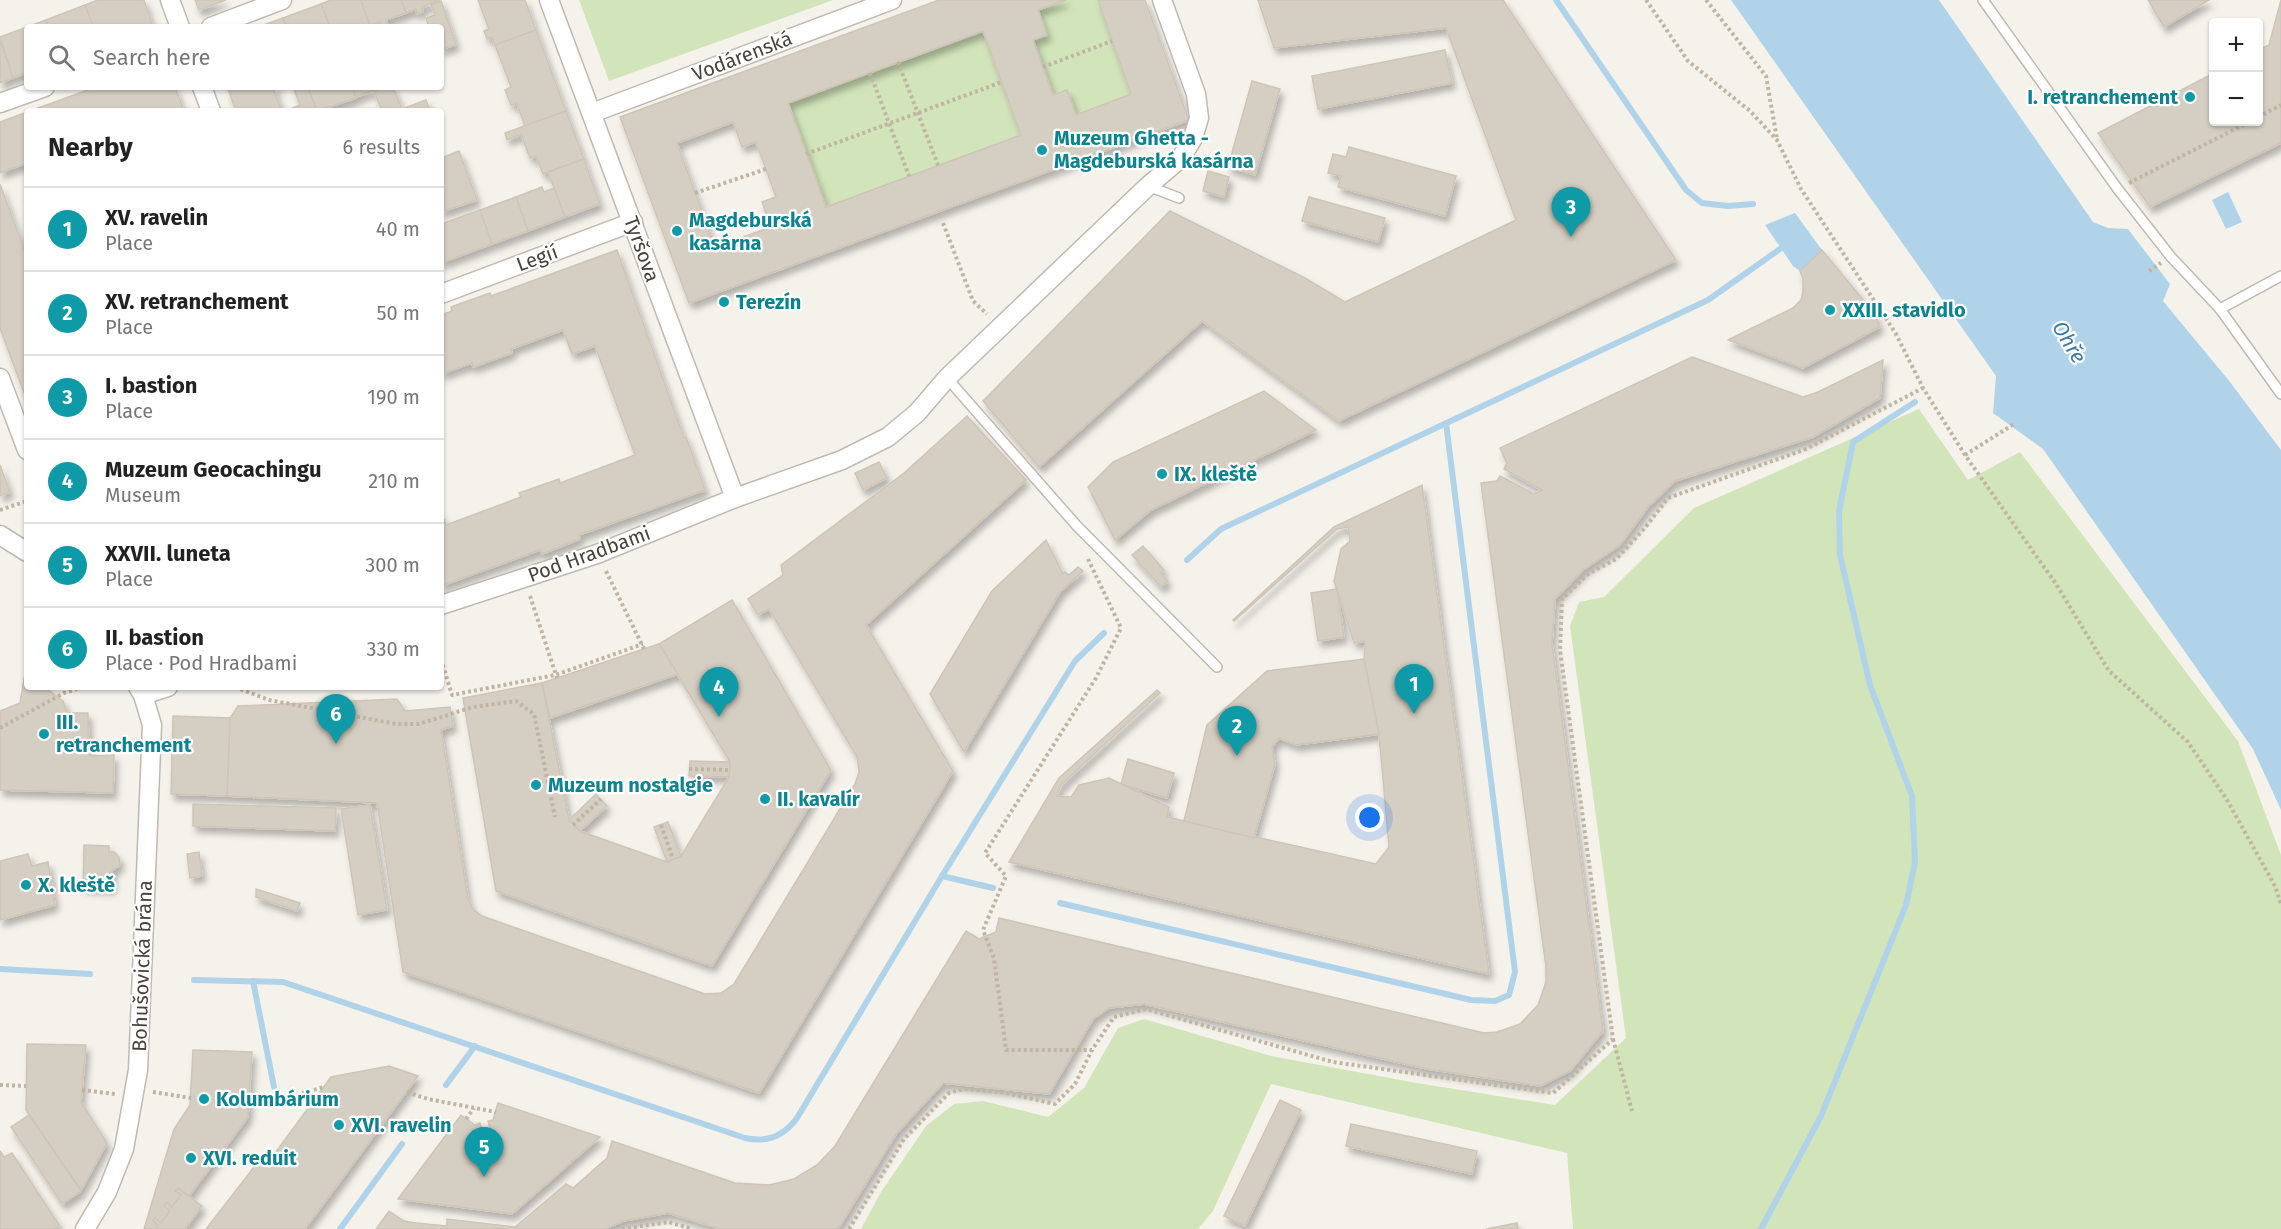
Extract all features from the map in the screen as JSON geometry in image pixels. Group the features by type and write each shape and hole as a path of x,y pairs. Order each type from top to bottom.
{"street":[{"path":"170,0 179,24"},
{"path":"219,24 282,0"},
{"name":"Tyršova","path":"549,0 735,498"},
{"name":"Vodárenská","path":"592,113 864,5 892,0"},
{"name":"Pod Hradbami","path":"444,603 597,554 735,498 842,460 888,437 917,413 947,378 1148,186 1181,158 1193,138 1199,118 1196,94 1162,0"},
{"path":"0,103 37,90"},
{"path":"203,90 210,108"},
{"name":"Legií","path":"444,293 633,222"},
{"path":"0,378 24,442"},
{"path":"0,534 24,550"},
{"name":"Bohušovická brána","path":"85,1229 107,1192 124,1149 136,1085 152,725 140,691"}],"lane":[{"path":"1983,0 2117,188 2171,256 2220,309 2281,394"},
{"path":"1148,186 1179,198"},
{"path":"2220,309 2281,276"},
{"path":"947,378 1077,526 1217,667"}],"path":[{"path":"1646,0 1688,61 1750,111 1777,140"},
{"path":"1706,0 1766,76 1777,140 1801,189 1896,334 1923,387 1965,455 2056,584 2109,671 2188,742 2227,800 2274,886 2281,904"},
{"path":"1043,67 1112,41"},
{"path":"898,62 938,165"},
{"path":"870,73 909,176"},
{"path":"806,154 1002,82"},
{"path":"2263,115 2281,105"},
{"path":"2117,188 2241,126"},
{"path":"696,193 765,169"},
{"path":"943,223 973,301 1000,327"},
{"path":"1632,1111 1612,1039 1560,650 1562,599 1588,574 1616,559 1644,529 1668,498 1806,449 1923,387"},
{"path":"1965,455 2014,424"},
{"path":"0,510 24,502"},
{"path":"444,669 452,695 556,676 644,646 597,554"},
{"path":"1086,555 1121,628 1096,678 985,853 1006,876 983,930 994,958 1006,1050 1092,1050"},
{"path":"524,578 556,676"},
{"path":"0,728 74,690"},
{"path":"243,690 268,700 396,724 418,724 473,707 516,701 534,714 555,816"},
{"path":"689,769 729,770"},
{"path":"573,825 601,799"},
{"path":"662,825 673,859"},
{"path":"849,1229 904,1138 950,1093 964,1089 1002,1092 1055,1104 1075,1084 1092,1050 1114,1017 1146,1009 1333,1062 1553,1093 1612,1039"},
{"path":"0,1085 26,1086"},
{"path":"82,1090 136,1085 191,1098"},
{"path":"249,1101 293,1096 324,1087"},
{"path":"407,1092 428,1099 496,1112"},
{"path":"466,1119 474,1108"},
{"path":"622,1229 669,1222 692,1229"}],"green space":[{"path":"579,0 833,0 609,81"},
{"path":"1066,0 1098,0 1131,94 1076,115 1067,90 1053,95 1033,40 1038,10"},
{"path":"983,31 1021,135 826,207 788,103"},
{"path":"1919,409 1968,480 2020,452 2238,741 2281,855 2281,1229 1573,1229 1567,1153 1271,1084 1213,1211 1198,1229 861,1229 881,1192 926,1126 954,1104 983,1101 1048,1117 1084,1088 1118,1028 1144,1019 1271,1056 1555,1105 1626,1038 1570,626 1579,602 1604,597 1694,508"}],"water":[{"name":"Ohře","path":"1731,0 1939,0 2093,222 2108,228 2128,229 2170,284 2163,301 2230,382 2281,450 2281,810 2253,749 2043,449 1993,413 1996,376"},
{"path":"2228,192 2242,222 2226,229 2212,200"},
{"path":"1795,213 1822,250 1800,271 1793,266 1765,225"}],"building":[{"path":"98,0 144,0 152,24 92,24 85,5"},
{"path":"195,0 226,0 199,10"},
{"path":"331,0 361,0 369,24 329,24 321,4"},
{"path":"361,0 401,0 406,13 386,20 388,24 380,24 380,22 369,24"},
{"path":"401,0 440,0 422,7 423,12 417,14 416,9 406,13"},
{"path":"478,0 525,0 536,30 495,45 492,37 487,39 484,31 489,29"},
{"name":"Muzeum Ghetta - Magdeburská kasárna","path":"939,0 1066,0 1038,10 1047,35 1033,40 1053,95 1067,90 1076,115 1131,94 1098,0 1145,0 1189,120 689,303 620,117","holes":["983,31 1021,135 826,207 788,103","733,122 742,147 756,142 776,197 762,202 771,227 715,247 677,143"]},
{"path":"1258,0 1503,0 1676,260 1339,421 1202,321 1039,467 983,401 1170,211 1305,278 1345,302 1516,220 1446,28 1274,48"},
{"path":"2148,0 2209,0 2164,27"},
{"name":"I. retranchement","path":"2281,0 2281,143 2150,207 2098,133 2209,76 2209,126 2263,126 2263,48 2269,45"},
{"path":"441,1 456,44 444,49 444,24 428,24 426,18 435,15 431,5"},
{"path":"321,4 329,24 285,24 283,18"},
{"path":"85,5 92,24 47,24 46,20"},
{"path":"283,18 285,24 266,24"},
{"path":"46,20 47,24 35,24"},
{"path":"24,28 24,74 13,78 0,37"},
{"path":"536,30 566,111 525,126 517,104 511,105 505,90 511,87 495,45"},
{"path":"0,39 13,78 0,83"},
{"path":"1445,50 1452,83 1318,109 1312,76"},
{"path":"1252,81 1280,89 1255,175 1228,167"},
{"path":"88,90 176,90 183,108 38,108"},
{"path":"228,90 274,90 281,108 235,108"},
{"path":"294,90 309,90 316,108 292,108 300,105"},
{"path":"309,90 353,90 356,98 326,108 316,108"},
{"path":"353,90 375,90 356,97"},
{"path":"394,90 402,108 381,108 374,91"},
{"path":"426,100 429,108 405,108"},
{"path":"566,111 584,159 543,174 536,156 530,158 521,134 507,140 505,133"},
{"path":"24,113 24,164 0,173 0,122"},
{"path":"1349,147 1456,176 1445,216 1338,187 1341,176 1328,173 1333,154 1346,157"},
{"path":"459,151 477,200 444,211 444,157"},
{"path":"584,159 600,204 565,217 548,172"},
{"path":"1208,171 1229,177 1224,197 1203,191"},
{"path":"0,184 24,249 24,393 0,328"},
{"path":"542,187 544,192 554,188 565,217 528,231 516,197"},
{"path":"516,197 528,231 492,244 480,210"},
{"path":"1309,197 1385,218 1378,242 1302,221"},
{"path":"480,210 492,244 444,262 444,223"},
{"path":"617,250 684,438 686,437 705,490 579,535 580,539 542,554 540,550 444,585 444,520 446,525 521,497 519,493 559,479 560,483 635,455 595,346 572,354 563,330 511,349 512,353 473,367 472,363 444,373 444,314 452,311 451,307 490,293 491,296"},
{"name":"XXIII. stavidlo","path":"1822,250 1874,313 1880,327 1803,368 1728,340 1793,308 1801,300 1803,292 1803,279 1800,271"},
{"path":"1692,357 1803,397 1883,360 1880,398 1813,437 1675,481 1648,507 1620,545 1583,570 1555,599 1552,643 1603,1031 1570,1071 1540,1086 1427,1069 1144,1004 1109,1008 1093,1019 1049,1094 943,1083 896,1134 838,1229 721,1229 668,1213 623,1221 605,1229 376,1229 389,1211 404,1221 416,1223 447,1226 447,1219 515,1227 566,1184 573,1188 607,1158 612,1141 735,1183 769,1185 794,1179 817,1165 835,1146 966,931 979,939 996,932 999,918 1484,1033 1497,1032 1520,1024 1538,1005 1546,982 1546,967 1481,483 1497,481 1500,476 1534,494 1542,490 1504,469 1507,463 1500,448"},
{"name":"IX. kleště","path":"1264,391 1316,430 1151,510 1115,540 1088,487 1113,462"},
{"path":"967,416 1026,480 866,625 953,771 759,1093 403,972 377,803 227,796 230,718 238,706 397,699 405,711 450,707 453,726 441,730 468,899 473,909 482,916 705,994 721,993 734,984 855,784 859,772 857,757 769,609 758,615 748,599 783,575 781,565 904,473"},
{"path":"879,462 887,478 863,490 855,473"},
{"path":"0,465 10,492 0,496"},
{"path":"1422,485 1489,974 1009,862 1059,778 1157,690 1160,693 1061,785 1057,796 1071,797 1079,785 1109,778 1169,807 1167,817 1376,864 1389,847 1379,734 1364,659 1365,641 1354,643 1334,581 1341,549 1350,541 1348,527 1337,529 1233,620 1334,527"},
{"path":"1046,540 1063,574 1065,572 1069,575 1078,567 1083,571 1060,592 964,752 930,694 992,591"},
{"path":"1143,546 1164,570 1160,573 1168,581 1161,587 1132,555"},
{"path":"1337,589 1344,637 1318,641 1311,593"},
{"name":"II. kavalír","path":"732,600 831,770 712,966 496,891 463,698 542,683 569,820 580,831 667,862 681,856 729,777 730,762 659,644"},
{"path":"659,644 678,674 550,718 542,683"},
{"path":"1364,659 1379,734 1296,745 1279,738 1272,747 1275,764 1254,838 1184,821 1207,725 1267,671"},
{"name":"III. retranchement","path":"24,679 24,690 48,690 63,701 67,713 88,713 89,756 114,755 113,793 0,790 0,711 20,703"},
{"path":"173,716 230,718 227,796 171,794"},
{"path":"1128,759 1174,773 1167,798 1121,784"},
{"path":"690,761 730,762 729,777 689,776"},
{"path":"596,794 607,806 580,831 569,820"},
{"path":"193,804 336,808 335,831 193,826"},
{"path":"370,805 387,910 358,915 341,809"},
{"path":"668,822 681,856 667,862 654,827"},
{"path":"84,845 109,846 109,852 114,852 119,857 120,865 112,871 112,888 83,887"},
{"path":"199,852 202,876 190,878 187,854"},
{"name":"X. kleště","path":"28,854 32,866 48,862 55,905 0,920 0,861"},
{"path":"256,889 300,903 297,911 256,897"},
{"path":"27,1044 86,1045 81,1102 107,1143 81,1190 26,1110"},
{"name":"XVI. reduit","path":"193,1050 252,1052 248,1117 189,1196 178,1188 175,1191 181,1195 172,1207 167,1202 164,1206 170,1211 161,1223 155,1218 153,1221 158,1225 156,1229 144,1229 174,1129 190,1105"},
{"name":"XVI. ravelin","path":"389,1066 418,1076 305,1229 206,1229 261,1158 270,1160 331,1077"},
{"path":"1280,1100 1301,1110 1245,1226 1224,1216"},
{"path":"498,1103 600,1137 512,1214 398,1199 461,1115 475,1125 480,1123 489,1155 497,1153 488,1121 493,1120"},
{"path":"29,1115 81,1191 62,1204 11,1127"},
{"path":"1351,1124 1477,1151 1472,1174 1346,1146"},
{"path":"0,1151 4,1157 12,1153 59,1225 55,1229 0,1229"},
{"path":"178,1188 202,1206 185,1229 156,1229 158,1225 153,1221 155,1218 161,1223 170,1211 164,1206 167,1202 172,1207 181,1195 175,1191"},
{"path":"1517,1223 1518,1229 1486,1229"}],"waterway":[{"path":"1556,0 1686,190 1702,203 1728,206 1753,204"},
{"path":"1187,560 1221,529 1708,300 1787,244"},
{"path":"1761,1229 1821,1116 1906,905 1915,862 1912,796 1870,685 1840,555 1839,511 1853,442 1915,402"},
{"path":"1060,903 1471,1000 1495,1001 1509,995 1515,972 1446,423"},
{"path":"194,980 283,982 745,1138 761,1140 774,1137 781,1134 797,1118 942,876 1075,661 1104,633"},
{"path":"942,876 993,888"},
{"path":"0,969 90,974"},
{"path":"253,981 274,1087"},
{"path":"446,1085 475,1046"},
{"path":"340,1229 402,1144"}],"place":[{"name":"I. retranchement","path":"2190,97"},
{"name":"Muzeum Ghetta - Magdeburská kasárna","path":"1042,150"},
{"name":"Magdeburská kasárna","path":"677,231"},
{"name":"I. bastion","path":"1571,237"},
{"name":"Terezín","path":"724,302"},
{"name":"XXIII. stavidlo","path":"1830,310"},
{"name":"IX. kleště","path":"1162,474"},
{"name":"XV. ravelin","path":"1414,714"},
{"name":"Muzeum Geocachingu","path":"719,717"},
{"name":"III. retranchement","path":"44,734"},
{"name":"II. bastion","path":"336,744"},
{"name":"XV. retranchement","path":"1237,756"},
{"name":"Muzeum nostalgie","path":"536,785"},
{"name":"II. kavalír","path":"765,799"},
{"name":"X. kleště","path":"26,885"},
{"name":"Kolumbárium","path":"204,1099"},
{"name":"XVI. ravelin","path":"339,1125"},
{"name":"XVI. reduit","path":"191,1158"},
{"name":"XXVII. luneta","path":"484,1177"}]}
